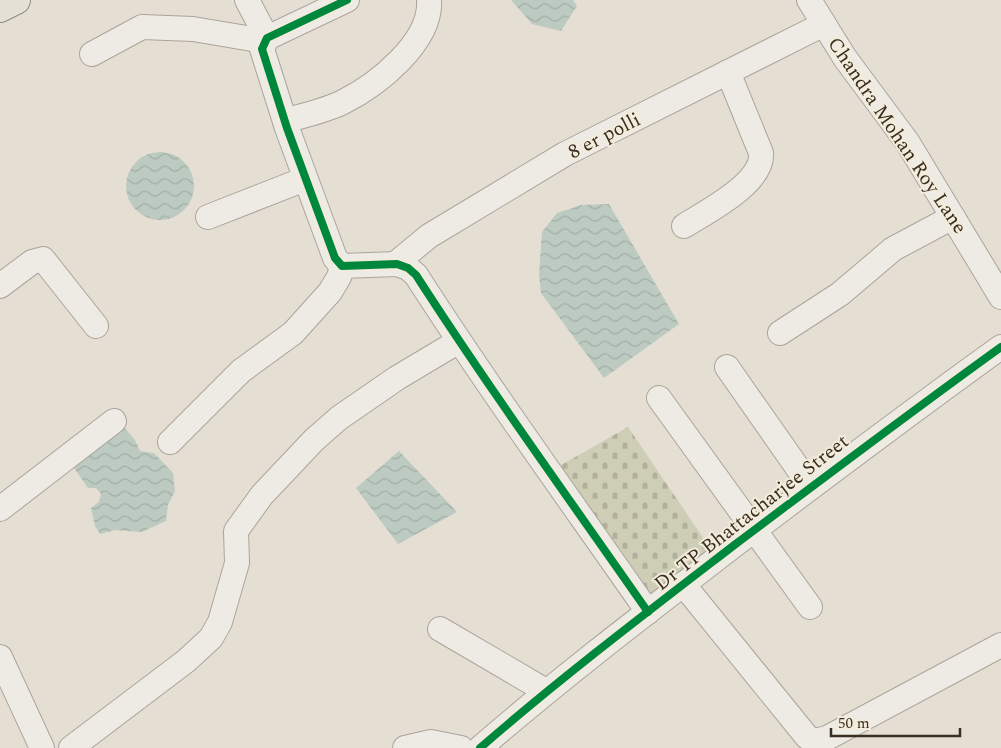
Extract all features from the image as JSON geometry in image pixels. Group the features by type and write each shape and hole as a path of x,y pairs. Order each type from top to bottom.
{"main road":[{"path":"0,8 16,0"}],"street":[{"path":"247,0 265,40 262,49 264,57 305,179 335,258 342,266"},
{"path":"92,54 142,28 193,29 265,40 347,0"},
{"path":"285,121 343,102 402,61 422,26 428,12 429,0"},
{"name":"Chandra Mohan Roy Lane","path":"809,0 845,58 908,143 1001,297"},
{"name":"8 er polli","path":"395,264 429,236 564,154 824,24"},
{"path":"684,226 722,202 749,181 760,164 761,153 728,72"},
{"path":"208,217 305,179"},
{"path":"780,333 840,294 893,249 953,217"},
{"path":"0,286 32,262 43,259 96,326"},
{"path":"342,266 395,264 403,265 416,275 648,612"},
{"path":"170,442 241,371 293,333 335,285 342,266"},
{"path":"71,748 186,661 211,638 220,622 237,563 236,531 262,495 314,440 332,424 397,378 460,341"},
{"name":"Dr TP Bhattacharjee Street","path":"480,748 546,691 876,436 1001,347"},
{"path":"727,366 811,487"},
{"path":"659,398 810,607"},
{"path":"0,509 114,421"},
{"path":"684,584 804,742 827,738 1001,645"},
{"path":"440,629 546,691"},
{"path":"1,662 42,748"},
{"path":"405,748 431,742 461,748"}],"green space":[{"path":"628,427 712,551 654,598 556,468"}],"water":[{"path":"511,0 573,0 577,6 561,31 532,24"},
{"path":"160,152 173,155 184,162 191,173 194,186 191,199 184,210 173,217 160,220 147,217 136,210 129,199 126,186 129,173 136,162 147,155"},
{"path":"609,204 679,324 604,378 541,293 539,275 542,232 557,213 581,205"},
{"path":"123,426 135,440 140,451 154,453 173,473 175,491 168,505 166,521 142,532 115,530 100,534 95,526 91,508 99,502 101,494 96,488 88,488 74,468 79,451"},
{"path":"399,451 457,512 398,544 356,488"}],"cycle path":[{"path":"347,0 267,38 262,49 287,128 335,258 342,266 397,264 408,268 416,275 501,403 648,612"},
{"path":"480,748 639,618 1001,347"}]}
